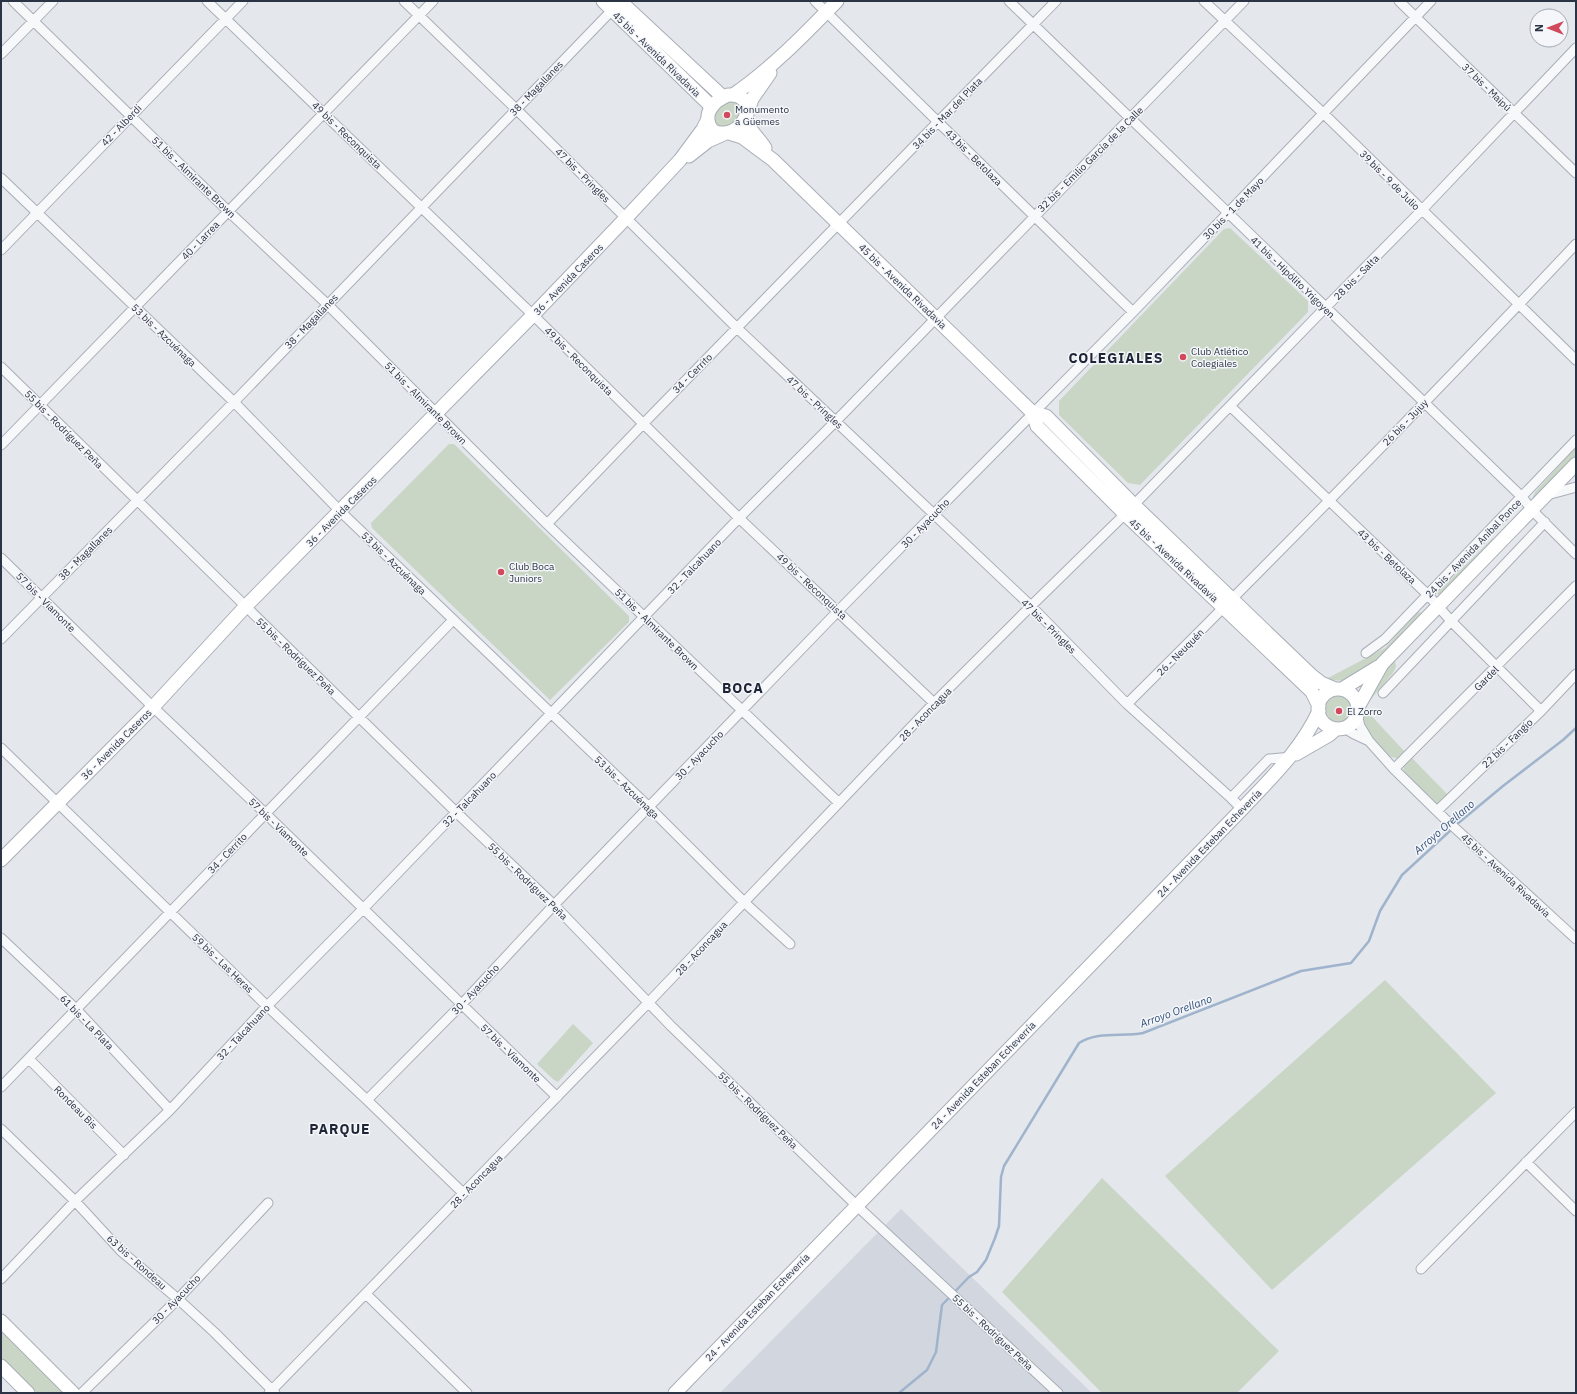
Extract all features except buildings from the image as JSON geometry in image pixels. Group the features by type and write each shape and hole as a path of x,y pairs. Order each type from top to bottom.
{"main road":[{"name":"45 bis - Avenida Rivadavia","path":"603,1 618,3 728,96"},
{"path":"781,58 752,99 746,117 736,130 728,133 717,133 712,130 710,113 728,96 760,76 781,58 837,1"},
{"name":"45 bis - Avenida Rivadavia","path":"618,3 710,113"},
{"path":"728,96 738,95 746,102 746,117"},
{"name":"36 - Avenida Caseros","path":"1,860 153,707 245,608 533,315 626,218 680,160 703,129 710,113"},
{"name":"45 bis - Avenida Rivadavia","path":"746,117 750,130 761,141 773,160"},
{"name":"45 bis - Avenida Rivadavia","path":"728,133 742,137 773,160 1033,413 1046,416 1130,509 1228,603 1312,676 1321,683 1338,689"},
{"name":"36 - Avenida Caseros","path":"680,160 692,154 708,141 728,133"},
{"name":"24 bis - Avenida Aníbal Ponce","path":"1358,710 1370,684 1382,664 1576,464"},
{"name":"45 bis - Avenida Rivadavia","path":"1228,603 1307,687 1319,708"},
{"name":"24 bis - Avenida Aníbal Ponce","path":"1338,689 1382,664"},
{"path":"1338,689 1353,695 1358,710 1355,720 1340,728 1328,726 1322,719 1319,708 1324,695 1338,689"},
{"name":"24 - Avenida Esteban Echeverría","path":"675,1393 1291,757 1303,741 1319,708"},
{"name":"24 - Avenida Esteban Echeverría","path":"1291,757 1340,728"},
{"path":"1,1322 73,1393"},
{"path":"1,1366 28,1393"}],"street":[{"name":"51 bis - Almirante Brown","path":"13,1 228,211 327,304 547,524 839,803"},
{"path":"1,54 53,1"},
{"name":"49 bis - Reconquista","path":"207,1 422,207 739,518 934,703"},
{"name":"42 - Alberdi","path":"1,250 243,1"},
{"name":"47 bis - Pringles","path":"404,1 516,109 737,328 1031,606 1127,704 1242,809"},
{"name":"40 - Larrea","path":"1,445 228,211 325,114 433,1"},
{"name":"43 bis - Betolaza","path":"815,1 1133,312"},
{"name":"41 bis - Hipólito Yrigoyen","path":"1010,1 1423,403 1522,497 1532,510 1576,554"},
{"name":"34 bis - Mar del Plata","path":"839,224 1056,1"},
{"name":"39 bis - 9 de Julio","path":"1204,1 1323,113 1421,211 1576,360"},
{"name":"32 bis - Emilio García de la Calle","path":"935,317 1244,1"},
{"name":"37 bis - Maipú","path":"1399,1 1576,173"},
{"name":"30 bis - 1 de Mayo","path":"1033,413 1133,312 1431,1"},
{"name":"38 - Magallanes","path":"1,640 234,402 618,3"},
{"name":"28 bis - Salta","path":"1130,509 1421,211 1513,112 1576,48"},
{"name":"53 bis - Azcuénaga","path":"1,178 234,402 340,512 649,807 744,902 790,944"},
{"name":"34 - Cerrito","path":"547,524 839,224"},
{"name":"26 bis - Jujuy","path":"1228,603 1576,244"},
{"name":"32 - Talcahuano","path":"1,1279 76,1201 170,1110 267,1006 363,909 739,518 836,421 935,317"},
{"name":"55 bis - Rodríguez Peña","path":"1,367 245,608 554,905 671,1026 856,1205 1058,1393"},
{"name":"43 bis - Betolaza","path":"1230,406 1428,595 1496,668 1541,711"},
{"name":"30 - Ayacucho","path":"367,1100 461,1005 554,905 838,611 1033,413"},
{"name":"24 bis - Avenida Aníbal Ponce","path":"1366,653 1385,639 1576,440"},
{"name":"24 bis - Avenida Aníbal Ponce","path":"1547,495 1576,487"},
{"name":"28 - Aconcagua","path":"272,1392 649,1002 934,703 1130,509"},
{"path":"1383,693 1452,622 1545,522"},
{"name":"57 bis - Viamonte","path":"1,558 557,1097"},
{"name":"Gardel","path":"1394,769 1576,586"},
{"name":"26 - Neuquén","path":"1127,704 1228,603"},
{"name":"34 - Cerrito","path":"1,1087 76,1008 360,718 453,620"},
{"name":"22 bis - Fangio","path":"1437,811 1541,711 1576,674"},
{"name":"45 bis - Avenida Rivadavia","path":"1358,710 1360,726 1369,741 1394,769 1463,836 1576,939"},
{"name":"45 bis - Avenida Rivadavia","path":"1340,728 1369,741"},
{"name":"59 bis - Las Heras","path":"1,748 267,1006 463,1193"},
{"name":"24 - Avenida Esteban Echeverría","path":"1231,798 1269,759 1291,757"},
{"name":"61 bis - La Plata","path":"1,938 76,1008 170,1110"},
{"name":"Rondeau Bis","path":"29,1059 124,1156"},
{"path":"1421,1269 1576,1112"},
{"name":"63 bis - Rondeau","path":"1,1130 76,1201 121,1251 178,1298 214,1332 272,1392"},
{"path":"1526,1162 1576,1211"},
{"name":"30 - Ayacucho","path":"82,1393 178,1298 268,1203"},
{"path":"366,1294 467,1393"}],"shaded area":[{"path":"901,1209 1092,1393 720,1393"}],"green space":[{"path":"736,100 742,109 738,122 726,128 714,126 715,111 725,101"},
{"name":"Club Atlético Colegiales","path":"1230,228 1308,301 1308,312 1140,485 1128,483 1059,415 1059,401 1224,229"},
{"name":"Club Boca Juniors","path":"449,444 454,444 629,616 629,622 550,700 372,528 371,523"},
{"path":"1576,447 1576,458 1538,497 1532,499 1535,492"},
{"path":"1493,538 1495,542 1441,598 1437,593"},
{"path":"1421,612 1420,619 1378,663 1344,681 1328,678 1385,648 1417,613"},
{"path":"1395,661 1396,667 1393,673 1366,705 1373,685 1391,662"},
{"path":"1339,693 1350,698 1355,709 1350,720 1339,725 1328,720 1323,709 1328,698"},
{"path":"1366,710 1406,753 1399,759 1388,756 1370,736 1364,726 1362,718"},
{"path":"1412,758 1450,797 1439,807 1403,774 1404,767"},
{"path":"1385,980 1496,1093 1272,1290 1165,1176"},
{"path":"573,1024 593,1043 558,1082 537,1064"},
{"path":"1102,1178 1279,1351 1237,1393 1102,1393 1002,1292"},
{"path":"1,1329 67,1393 37,1393 1,1358"}],"waterway":[{"name":"Arroyo Orellano","path":"1456,825 1576,728"},
{"name":"Arroyo Orellano","path":"899,1393 927,1370 936,1352 942,1305 969,1277 977,1272 986,1260 999,1226 1001,1177 1004,1166 1079,1043 1094,1037 1143,1033 1301,971 1351,963 1369,941 1380,911 1402,875 1452,829"}],"place":[{"name":"Monumento a Güemes","path":"727,115"},
{"name":"Club Atlético Colegiales","path":"1183,357"},
{"name":"Club Boca Juniors","path":"501,572"},
{"name":"El Zorro","path":"1339,711"}],"district":[{"name":"COLEGIALES","path":"1116,358"},
{"name":"BOCA","path":"743,688"},
{"name":"PARQUE","path":"340,1129"}]}
